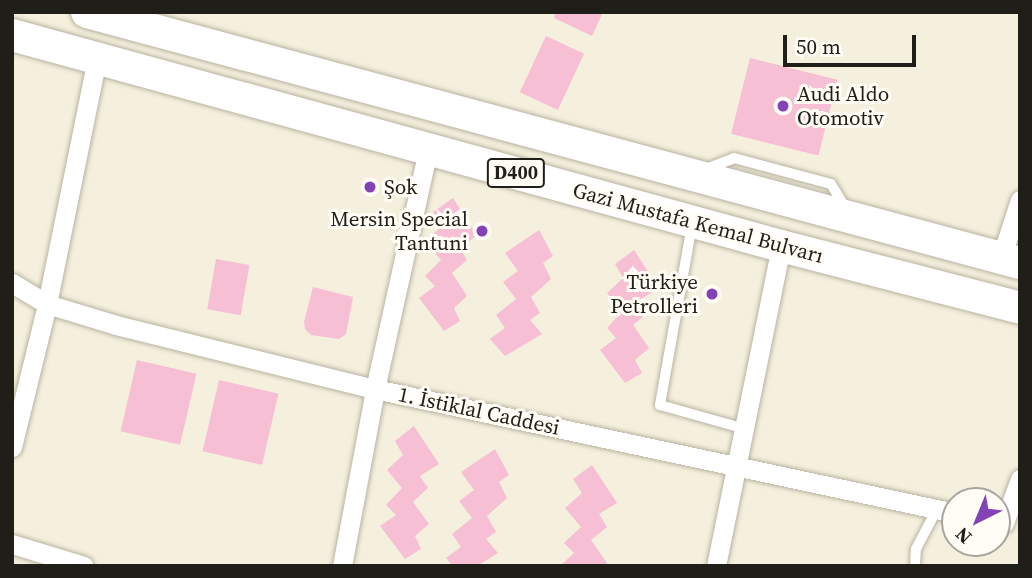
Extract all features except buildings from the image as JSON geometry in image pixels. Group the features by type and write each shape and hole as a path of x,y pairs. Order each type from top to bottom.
{"highway":[{"name":"Gazi Mustafa Kemal Bulvarı","path":"87,12 1010,261"},
{"name":"Gazi Mustafa Kemal Bulvarı","path":"12,35 781,246 1020,308"}],"street":[{"path":"12,447 47,304 97,58"},
{"path":"342,566 375,389 428,149"},
{"path":"1010,261 1020,200"},
{"path":"716,566 734,465 781,246"},
{"name":"1. İstiklal Caddesi","path":"12,283 47,304 116,325 375,389 941,510"},
{"path":"1011,510 1020,479"},
{"path":"12,544 84,566"}],"lane":[{"path":"693,222 660,405 742,428"},
{"path":"915,566 916,549 941,517"}],"place":[{"name":"Audi Aldo Otomotiv","path":"783,106"},
{"name":"Şok","path":"370,187"},
{"name":"Mersin Special Tantuni","path":"482,231"},
{"name":"Türkiye Petrolleri","path":"712,294"}]}
